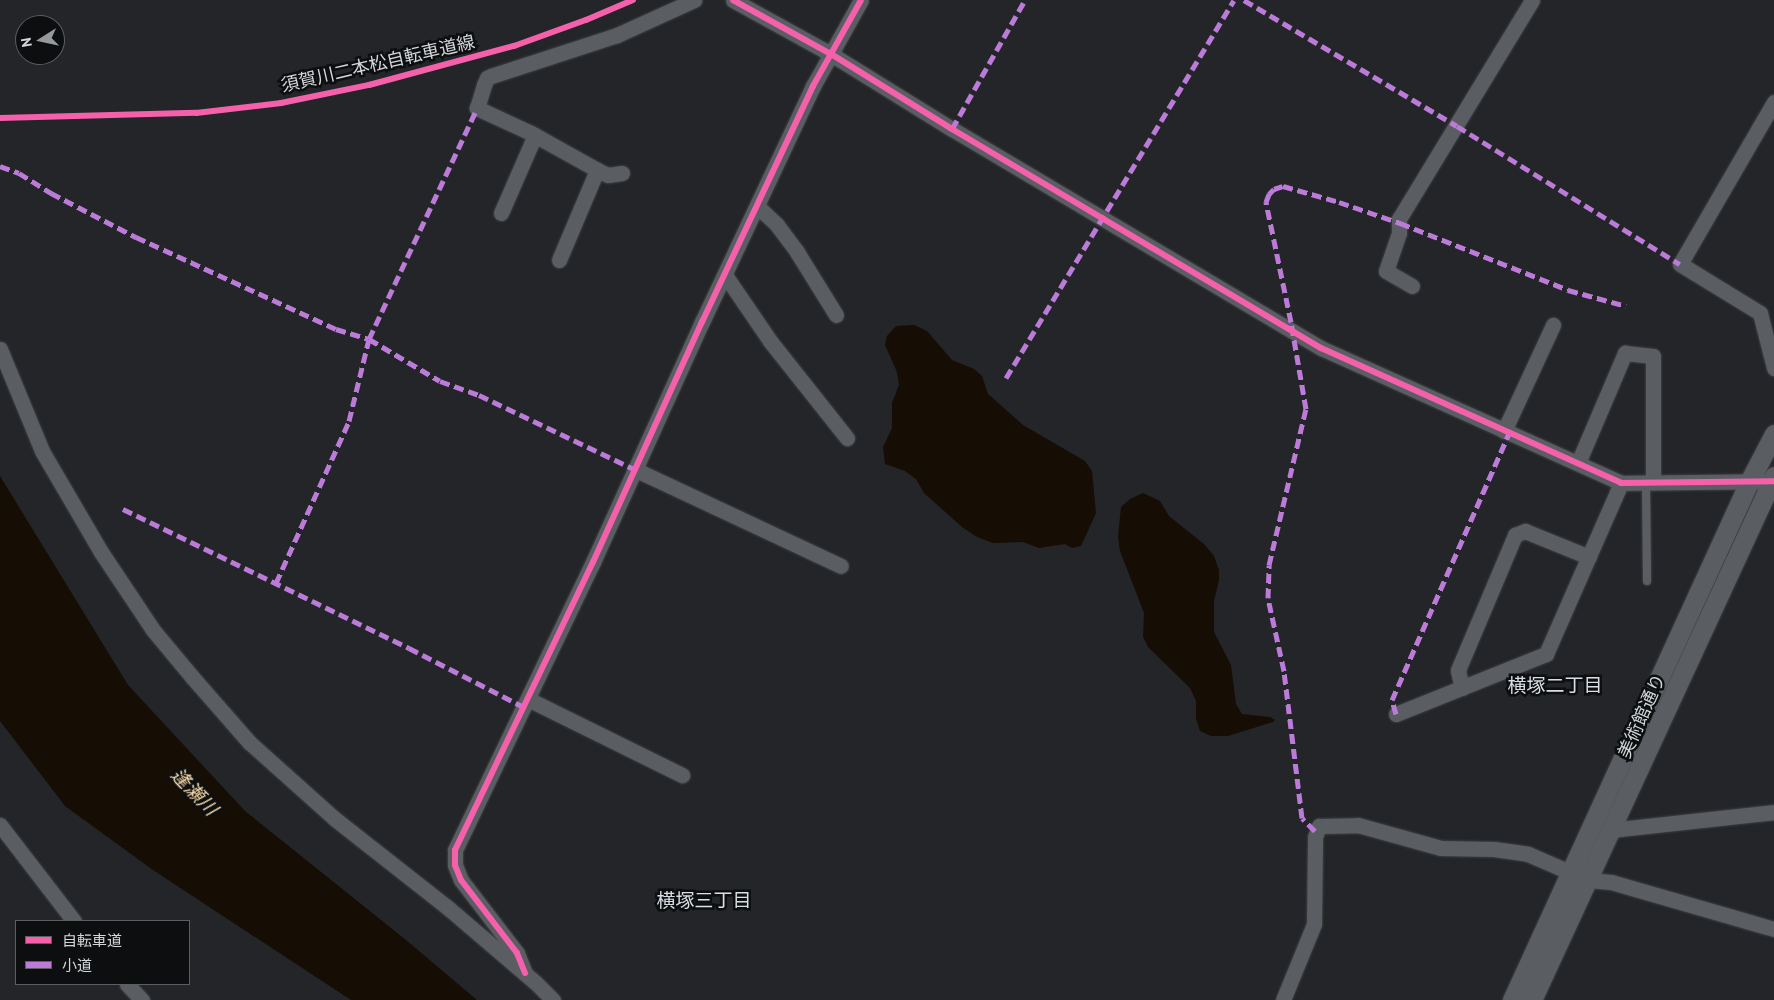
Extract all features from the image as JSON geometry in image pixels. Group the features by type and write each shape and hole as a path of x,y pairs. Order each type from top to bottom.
{"street":[{"path":"622,173 608,175 536,136 477,108 487,78 616,35 694,0"},
{"path":"733,0 831,54 952,129 1321,348 1621,483 1749,482 1773,479"},
{"path":"525,973 517,953 461,880 454,858 455,850 636,470 813,86 860,0"},
{"path":"1412,286 1386,271 1399,233 1399,219 1532,0"},
{"path":"1772,111 1680,264 1760,313 1774,368"},
{"path":"501,213 536,136"},
{"path":"559,260 597,170"},
{"path":"758,207 777,225 797,252 836,315"},
{"path":"725,275 770,341 847,438"},
{"path":"1504,431 1552,325"},
{"path":"0,349 42,451 101,552 164,643 250,743 335,819 447,907 525,973 553,1000"},
{"path":"1578,463 1625,353 1653,356 1650,482"},
{"name":"美術館通り","path":"1512,1000 1749,482 1774,434"},
{"path":"636,470 841,566"},
{"name":"美術館通り","path":"1532,1000 1773,479"},
{"path":"1396,714 1546,654 1621,483"},
{"path":"1462,688 1458,670 1514,535 1525,531 1589,557"},
{"path":"528,699 682,775"},
{"path":"1612,830 1774,812"},
{"path":"1284,1000 1314,924 1315,837 1318,826 1358,825 1441,848 1494,850 1528,854 1588,880 1611,882 1774,930"},
{"path":"0,826 73,920"},
{"path":"128,985 142,1000"}],"lane":[{"path":"1648,581 1650,482"}],"water":[{"path":"914,325 927,331 952,360 974,369 982,376 988,394 1023,425 1085,461 1092,471 1096,513 1081,546 1072,548 1065,544 1039,548 1023,542 993,543 977,537 962,527 924,493 916,479 905,471 885,464 883,447 892,428 892,403 899,385 897,372 885,345 887,336 896,326"},
{"name":"逢瀬川","path":"0,476 128,685 245,811 406,940 477,1000 351,1000 153,870 65,806 0,721"},
{"path":"1143,493 1160,501 1169,516 1204,544 1214,556 1219,570 1219,580 1214,601 1214,632 1231,665 1236,704 1242,714 1270,717 1275,720 1273,722 1228,736 1211,736 1200,731 1196,719 1196,701 1190,688 1148,647 1143,637 1144,613 1120,551 1118,537 1121,507 1130,499"}],"marked path":[{"path":"952,129 1025,0"},
{"path":"1006,378 1234,0"},
{"path":"1244,0 1457,126 1680,264"},
{"path":"276,583 349,421 369,339 477,108"},
{"path":"0,166 19,173 51,193 136,237 336,329 369,339 440,381 479,395 636,470"},
{"path":"1315,831 1302,818 1284,671 1268,598 1269,565 1306,409 1291,322 1266,202 1269,194 1274,189 1283,186 1339,202 1400,223 1568,290 1626,306"},
{"path":"1396,714 1392,700 1509,433"},
{"path":"123,509 409,648 524,707"}],"cycle path":[{"name":"須賀川二本松自転車道線","path":"0,118 196,113 281,103 369,85 514,46 586,20 633,0"},
{"path":"733,0 831,54 952,129 1321,348 1621,483 1774,481"},
{"path":"525,973 517,953 461,880 455,865 455,850 593,562 702,322 813,86 861,0"}],"district":[{"name":"横塚二丁目","path":"1555,686"},
{"name":"横塚三丁目","path":"704,901"}]}
